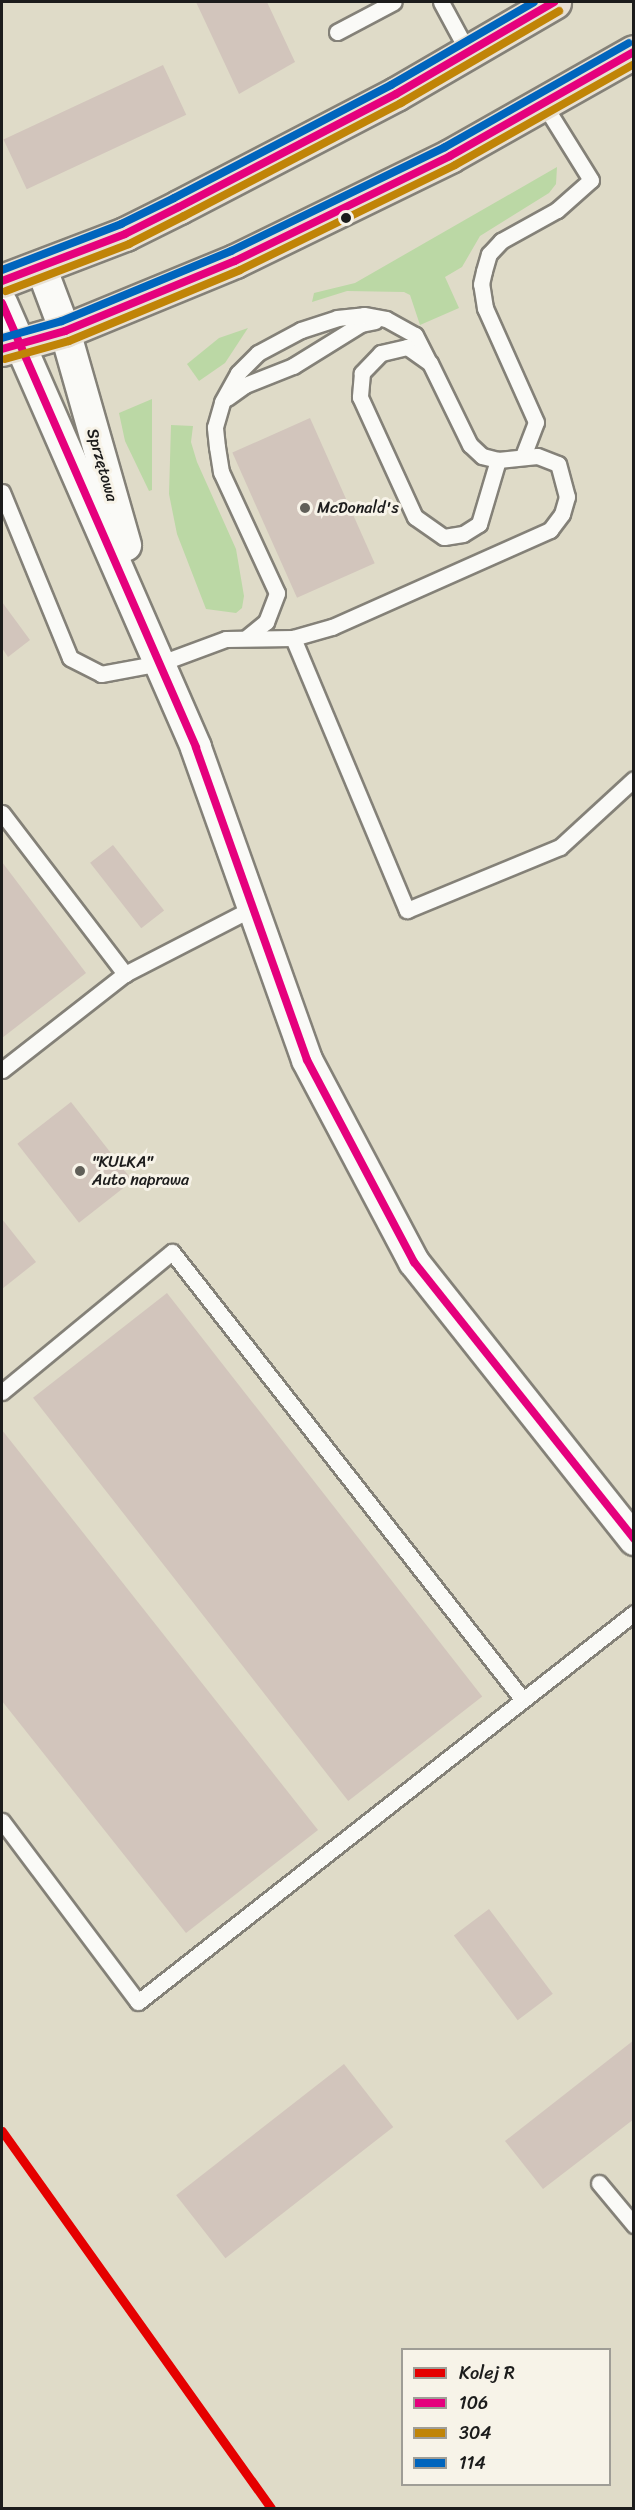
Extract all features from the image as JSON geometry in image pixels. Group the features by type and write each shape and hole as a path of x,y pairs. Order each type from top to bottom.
{"main road":[{"path":"2,280 41,267 179,207 396,94 554,2"},
{"path":"10,346 65,331 236,261 450,156 633,52"}],"street":[{"name":"Sprzętowa","path":"41,267 65,331 161,663 308,1060 414,1262 633,1540"},
{"name":"Sprzętowa","path":"2,303 10,346 161,663"}],"lane":[{"path":"337,32 394,2"},
{"path":"441,2 468,52"},
{"path":"523,456 536,422 485,308 482,277 489,254 501,241 557,210 591,180 543,103"},
{"path":"3,500 70,658 101,674 161,663 226,639 293,638 332,627 550,530 562,514 567,497 564,477 558,464 537,456 498,460 482,456 470,444 414,335 386,320 364,315 337,318 278,340 258,353 238,373 222,402 215,427 221,472 277,593 277,603 266,622 246,638"},
{"path":"222,402 245,385 293,366 361,324 386,320"},
{"path":"430,363 407,347 381,353 362,373 360,397 414,517 444,537 463,534 479,524 498,460"},
{"path":"293,638 407,910 560,847 633,779"},
{"path":"2,813 125,974"},
{"path":"2,1070 125,974 253,908"},
{"path":"2,1392 172,1252 523,1700"},
{"path":"2,1821 138,2002 633,1613"},
{"path":"599,2183 633,2225"}],"green space":[{"path":"557,167 556,184 549,193 480,236 462,267 445,277 459,308 420,325 410,295 404,292 347,291 312,302 314,293 355,283"},
{"path":"248,328 225,363 199,381 187,364 219,338"},
{"path":"152,399 152,490 149,491 125,441 119,413"},
{"path":"171,425 193,426 191,442 197,462 236,549 244,596 242,608 236,613 206,609 177,534 169,494"}],"building":[{"path":"196,2 267,2 295,62 239,94"},
{"path":"163,65 186,115 27,189 3,139"},
{"name":"McDonald's","path":"310,418 375,563 297,598 232,453"},
{"path":"2,602 30,640 8,657 2,648"},
{"path":"113,845 164,910 141,928 90,863"},
{"path":"2,862 86,973 2,1038"},
{"path":"71,1102 133,1181 79,1223 17,1144"},
{"path":"2,1219 36,1262 2,1289"},
{"path":"167,1293 482,1696 348,1801 33,1398"},
{"path":"2,1430 318,1830 186,1933 2,1701"},
{"path":"489,1909 553,1994 518,2020 454,1935"},
{"path":"634,2040 634,2119 543,2189 505,2141"},
{"path":"344,2064 393,2127 225,2258 176,2195"}],"rail line":[{"name":"R","path":"2,2131 271,2508"}],"transit line":[{"name":"114","path":"2,270 121,224 174,198 391,85 534,2"},
{"name":"106","path":"2,281 125,234 179,207 396,94 554,2"},
{"name":"304","path":"6,291 129,244 401,103 559,11"},
{"name":"114","path":"2,338 62,321 231,251 445,147 629,43"},
{"name":"106","path":"2,349 65,331 235,261 450,156 634,52"},
{"name":"304","path":"5,359 69,341 240,270 455,165 634,64"},
{"name":"106","path":"2,303 196,748 307,1060 414,1262 634,1539"}],"place":[{"name":"McDonald's","path":"305,508"},
{"name":"\"KULKA\" Auto naprawa","path":"80,1171"}]}
